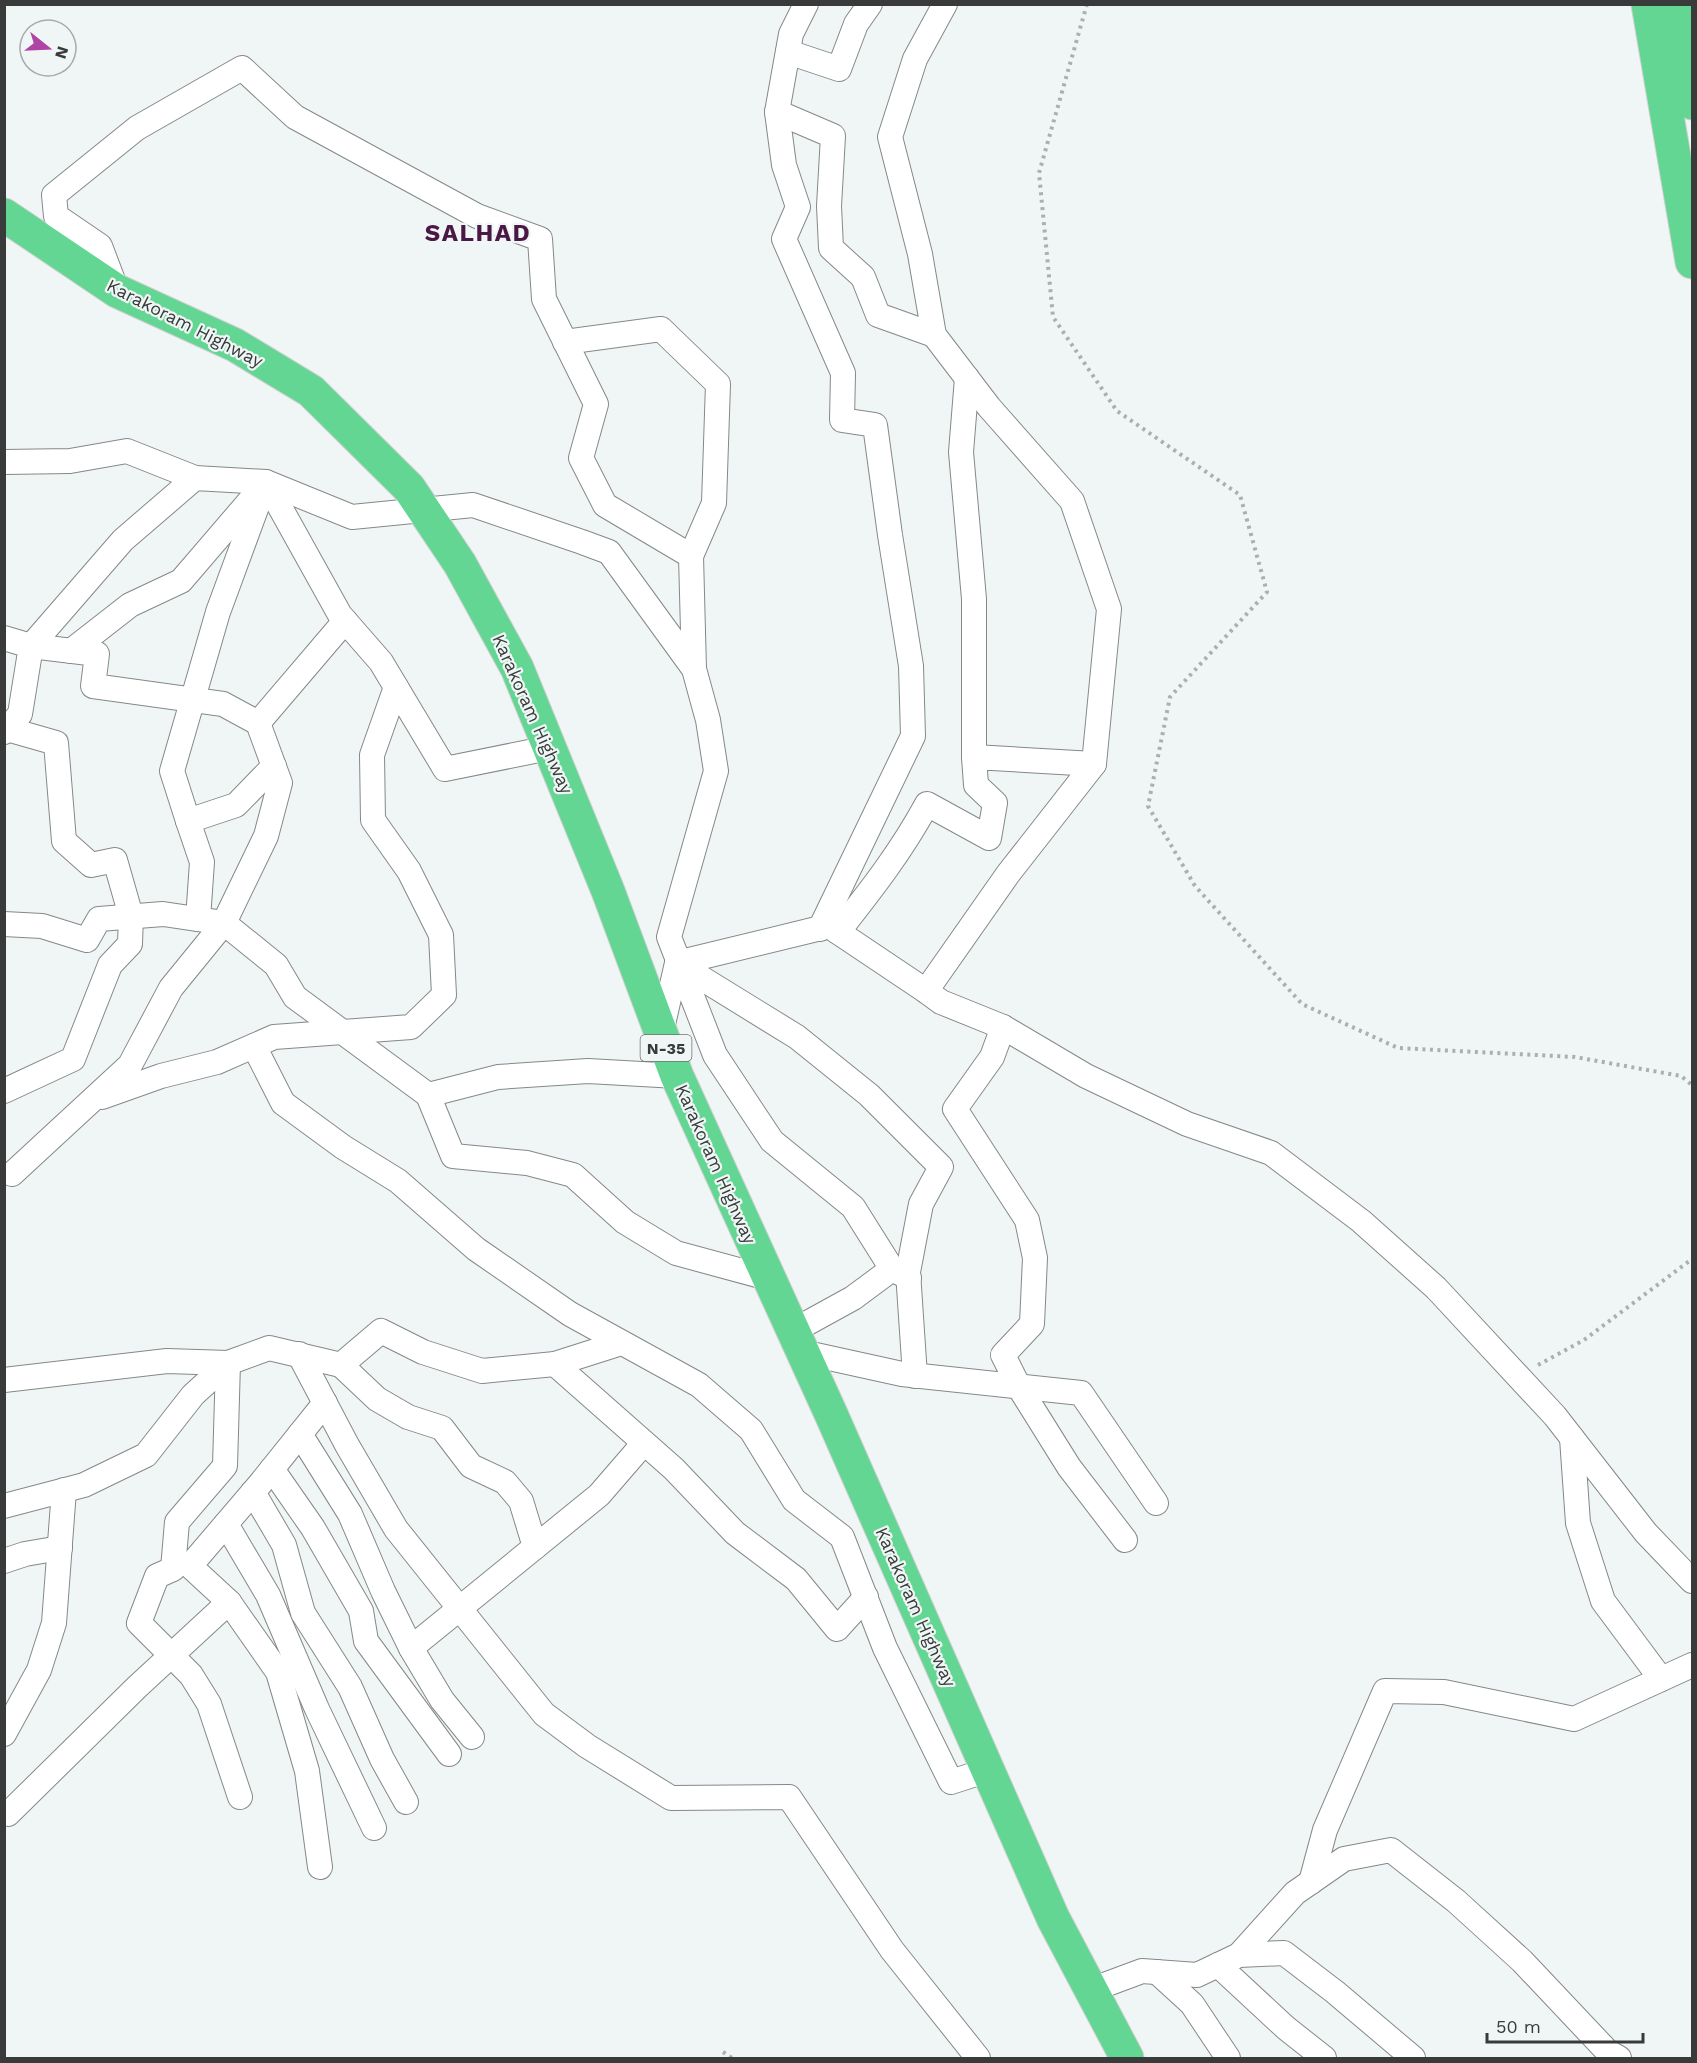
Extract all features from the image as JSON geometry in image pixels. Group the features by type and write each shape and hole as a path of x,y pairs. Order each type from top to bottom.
{"highway":[{"path":"1648,4 1692,262"},
{"path":"1675,4 1692,103"},
{"name":"Karakoram Highway","path":"4,215 117,291 235,345 311,391 410,488 460,564 517,668 608,891 677,1076 1053,1917 1127,2058"}],"street":[{"path":"806,4 791,34 777,112 784,165 798,207 784,239 843,373 842,420 875,425 911,666 913,736 829,930"},
{"path":"788,52 839,69 856,24 870,4"},
{"path":"926,990 1008,874 1094,764 1109,609 1072,501 989,407 934,334 920,254 890,137 915,59 945,4"},
{"path":"117,291 100,246 56,216 54,195 137,128 242,68 295,117 477,216 540,239 544,299 596,404 582,458 605,505 691,556"},
{"path":"777,112 833,136 829,206 831,248 863,276 878,315 934,334"},
{"path":"565,342 661,329 718,384 714,503 691,556 694,669 708,720 716,771 669,937 677,963 715,1055 772,1141 853,1207 900,1273"},
{"path":"677,963 829,930 884,873 907,840 927,804 989,838 995,803 976,785 974,757 974,598 962,452 967,378"},
{"path":"4,462 70,462 127,451 195,478 266,482 352,517 473,505 609,552 694,669"},
{"path":"4,1091 73,1059 110,965 130,944 131,916 115,860 91,865 64,841 56,742 6,731 20,714 31,646 123,540 195,478"},
{"path":"266,482 345,621 381,662 444,769 549,748"},
{"path":"71,651 130,605 181,581 266,482"},
{"path":"198,919 202,862 172,771 218,612 266,482"},
{"path":"258,723 345,621"},
{"path":"4,638 31,646 97,654 93,686 223,704 258,723 280,783 266,836 224,923 171,988 130,1065 12,1174"},
{"path":"90,1101 161,1076 217,1062 274,1037 411,1027 444,995 441,934 409,871 373,820 372,755 396,687"},
{"path":"974,757 1094,764"},
{"path":"188,821 236,804 274,766"},
{"path":"4,924 42,926 87,940 99,919 163,914 224,923 276,966 296,997 428,1095 453,1156 527,1162 573,1175 624,1222 676,1253 768,1278"},
{"path":"829,930 926,990 941,1002 1003,1027 1086,1076 1177,1119 1271,1153 1361,1221 1436,1287 1555,1416 1646,1533 1692,1581"},
{"path":"661,1033 677,963"},
{"path":"677,963 797,1037 869,1095 940,1167 921,1204 900,1273 915,1376"},
{"path":"1003,1027 992,1057 955,1108 1027,1220 1035,1258 1032,1324 1003,1355 1019,1387 1068,1467 1125,1540"},
{"path":"254,1046 283,1103 343,1147 398,1181 477,1249 570,1314 699,1385 751,1430 794,1500 842,1537 885,1648 951,1782 988,1770"},
{"path":"428,1095 498,1077 588,1071 677,1076"},
{"path":"797,1342 853,1298 900,1273"},
{"path":"342,1365 381,1331 423,1352 482,1371 555,1364 621,1343"},
{"path":"797,1342 915,1376 1081,1393 1156,1503"},
{"path":"4,1506 84,1485 146,1455 193,1395 228,1363 269,1347 342,1365 377,1399 408,1417 442,1428 471,1466 506,1482 521,1501 535,1547"},
{"path":"299,1354 396,1528 544,1714 587,1746 671,1798 789,1797 892,1950 978,2058"},
{"path":"4,1380 167,1361 228,1363"},
{"path":"228,1363 225,1466 177,1522 173,1569 157,1576 139,1623 191,1675 209,1704 240,1797"},
{"path":"555,1364 674,1469 735,1533 796,1579 837,1629 866,1598"},
{"path":"320,1867 307,1771 278,1672 229,1602 190,1566 254,1492 325,1403"},
{"path":"300,1434 350,1514 383,1591 411,1648 442,1700 472,1737"},
{"path":"1572,1438 1578,1523 1603,1600 1660,1679"},
{"path":"411,1648 599,1495 644,1443"},
{"path":"272,1470 314,1528 361,1611 366,1641 449,1754"},
{"path":"4,1734 39,1670 54,1623 64,1490"},
{"path":"254,1492 284,1545 303,1613 350,1687 382,1759 406,1802"},
{"path":"226,1524 268,1595 316,1709 374,1828"},
{"path":"4,1561 25,1554 60,1548"},
{"path":"8,1814 229,1602"},
{"path":"1311,1882 1325,1830 1385,1691 1444,1692 1574,1719 1692,1665"},
{"path":"1228,1960 1295,1893 1344,1859 1391,1850 1464,1909 1522,1961 1608,2050 1619,2058"},
{"path":"1091,1990 1142,1971 1197,1975 1228,1960 1284,1953 1335,1992 1413,2058"},
{"path":"1228,1960 1286,2028 1324,2058"},
{"path":"1157,1972 1192,2004 1227,2058"}],"path":[{"path":"1087,4 1039,173 1053,317 1117,411 1240,495 1268,592 1170,697 1148,806 1195,886 1302,1004 1398,1048 1575,1057 1681,1076 1692,1085"},
{"path":"1518,1375 1584,1340 1692,1258"},
{"path":"723,2052 732,2058"}],"district":[{"name":"SALHAD","path":"478,233"}]}
